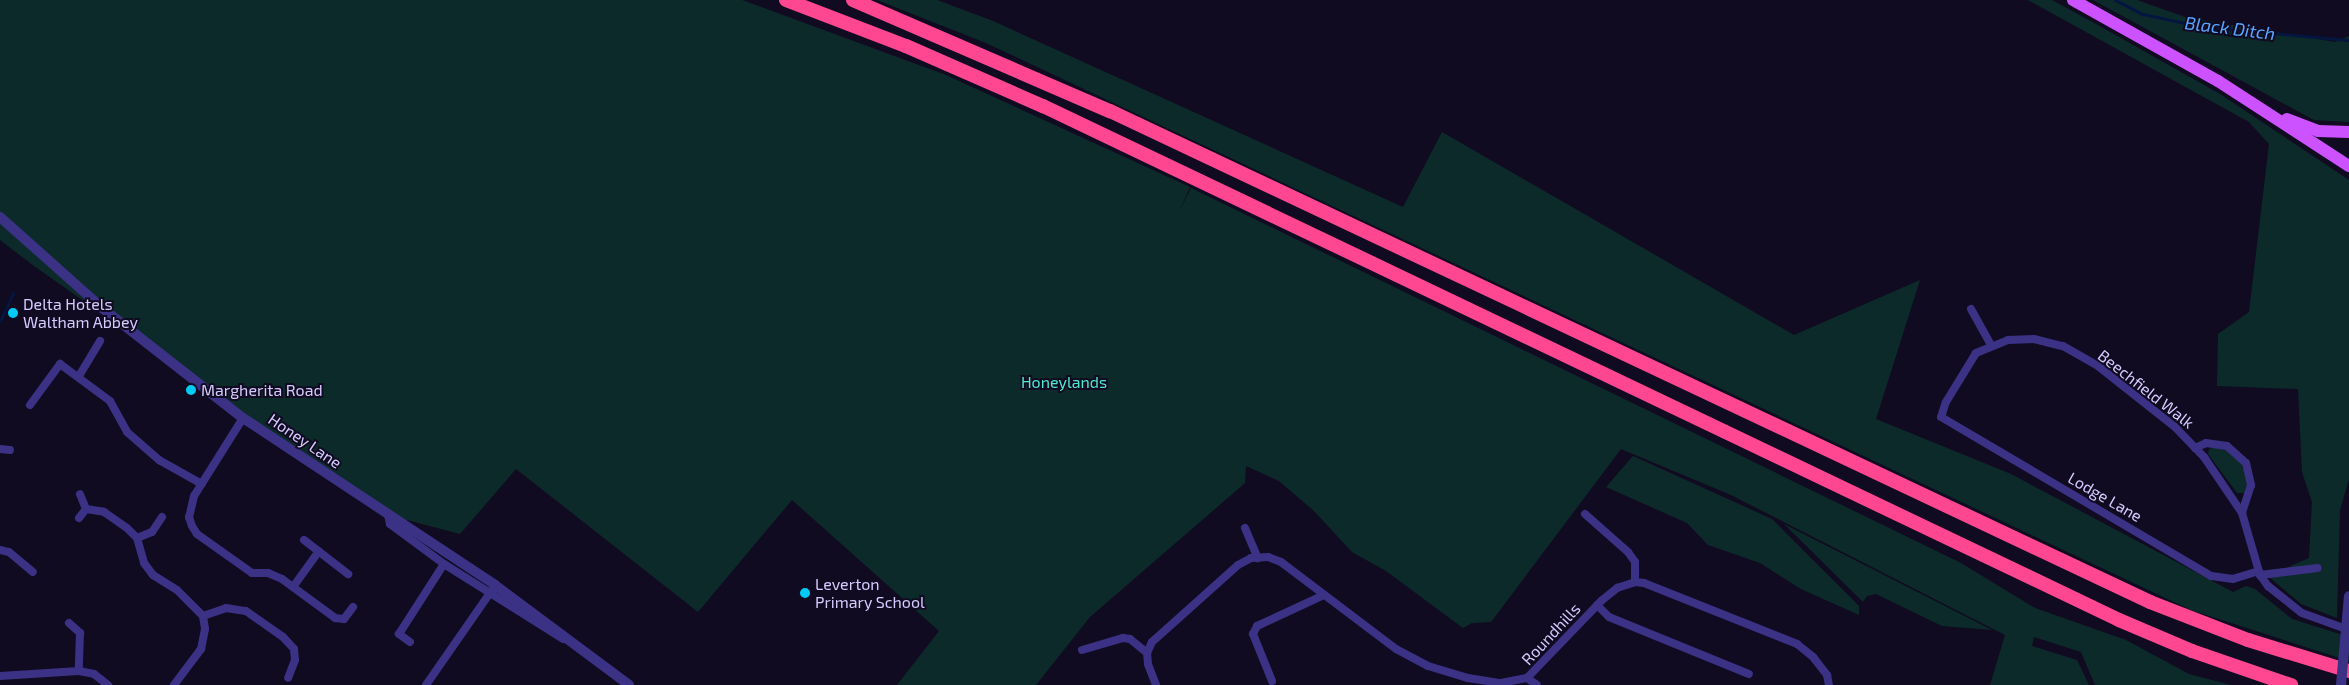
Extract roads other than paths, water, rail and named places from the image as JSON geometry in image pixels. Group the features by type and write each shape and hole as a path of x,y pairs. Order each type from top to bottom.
{"highway":[{"path":"786,0 906,46 1043,106 2119,620 2192,651 2291,685"},
{"path":"853,0 1102,108 2150,602 2248,640 2349,671"}],"main road":[{"path":"2073,0 2259,107 2349,166"},
{"path":"2259,107 2318,131 2349,132"}],"street":[{"name":"Honey Lane","path":"0,217 102,308 243,418 388,515 493,589 569,638 629,685"},
{"path":"1971,309 1991,345"},
{"name":"Beechfield Walk","path":"1991,345 2034,339 2062,346 2098,366 2175,427 2196,448 2224,484 2242,514 2260,573 2268,586 2302,613 2349,630"},
{"path":"79,376 100,341"},
{"name":"Lodge Lane","path":"1991,345 1976,354 1946,402 1941,417 2211,576 2233,579 2260,573"},
{"path":"30,405 60,364 110,400 127,432 159,460 202,484"},
{"path":"243,418 202,484 189,517 197,534 252,573 268,573 293,587 335,618 344,618 353,606"},
{"name":"Beechfield Walk","path":"2196,448 2206,443 2226,446 2246,463 2251,485 2242,514"},
{"path":"0,449 10,450"},
{"path":"80,494 86,509"},
{"path":"79,518 86,509"},
{"path":"86,509 104,512 137,538 144,563 153,576 177,590 203,616 205,629 201,649 174,685"},
{"path":"1585,514 1628,552 1635,562 1636,582 1644,583 1797,644 1813,657 1827,675 1829,685"},
{"name":"Honey Lane","path":"388,515 390,524 444,564 493,589"},
{"path":"137,538 152,532 162,517"},
{"path":"1147,653 1152,642 1238,565 1258,558 1244,528"},
{"path":"304,540 348,574"},
{"path":"0,550 9,552 33,572"},
{"path":"293,587 319,551"},
{"name":"Roundhills","path":"1258,558 1268,557 1281,562 1372,633 1428,666 1468,678 1501,683 1528,678 1597,605 1617,588 1636,582"},
{"path":"410,642 400,634 444,564"},
{"path":"2260,573 2318,568"},
{"path":"426,685 493,589"},
{"path":"1272,681 1253,634 1257,626 1324,595"},
{"path":"2341,685 2349,596"},
{"path":"1597,605 1609,617 1750,674"},
{"path":"203,616 226,608 246,612 275,632 294,649 295,660 288,678"},
{"path":"68,623 80,633 80,671"},
{"path":"1082,650 1123,638 1130,639 1147,653 1156,685"},
{"path":"0,676 80,671 94,674 108,685"},
{"path":"1528,678 1537,685"}],"waterway":[{"name":"Black Ditch","path":"2115,0 2143,14 2203,27 2349,40"},
{"path":"0,321 13,293"}],"place":[{"name":"Delta Hotels Waltham Abbey","path":"13,313"},
{"name":"Margherita Road","path":"191,390"},
{"name":"Leverton Primary School","path":"805,593"}],"park label":[{"name":"Honeylands","path":"1064,382"}]}
